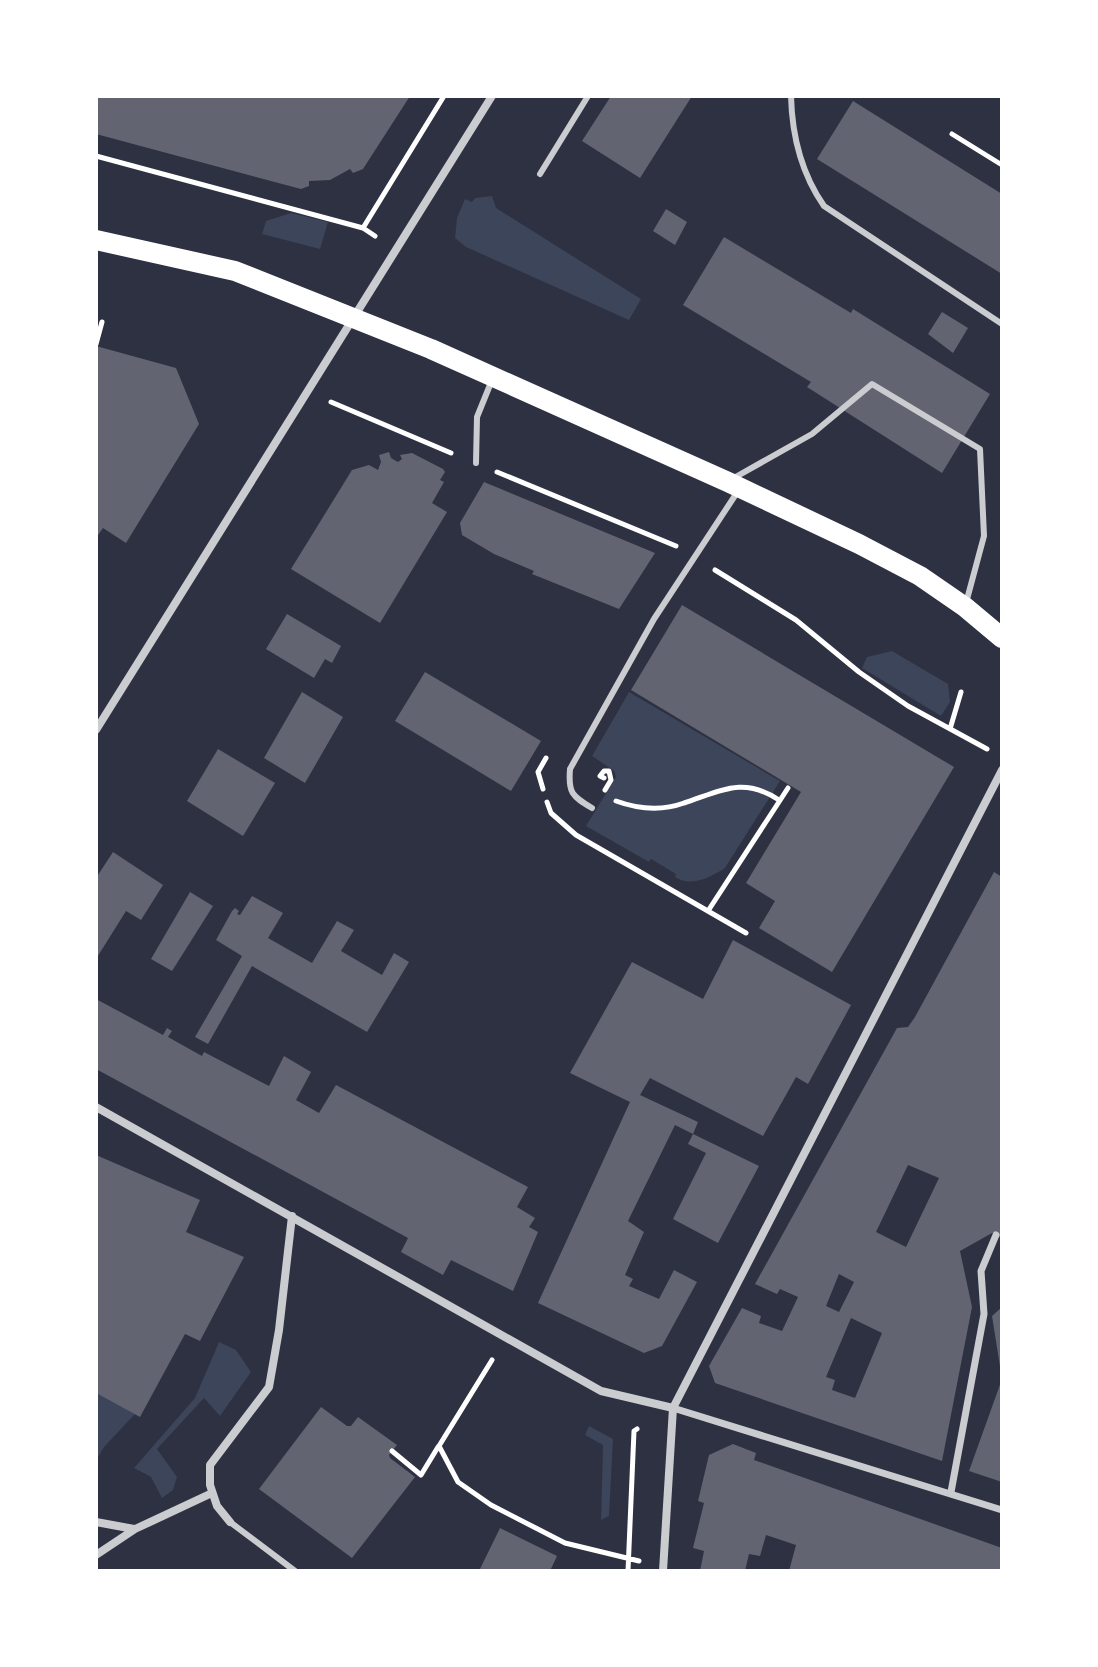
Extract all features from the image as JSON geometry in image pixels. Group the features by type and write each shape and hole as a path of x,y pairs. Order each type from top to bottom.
{"main road":[{"path":"96,240 235,271 354,317 493,377 859,544 920,576 965,607 1002,638"}],"street":[{"path":"96,730 492,96"},
{"path":"663,1567 673,1408 1002,770"},
{"path":"96,1107 601,1391 673,1408 1002,1510"},
{"path":"230,1522 217,1506 212,1493 210,1465 269,1387 292,1216"},
{"path":"951,1492 984,1314 981,1271 996,1235"},
{"path":"96,1555 135,1529 212,1493"},
{"path":"96,1522 135,1529"}],"lane":[{"path":"540,174 588,96"},
{"path":"791,96 796,145 809,184 824,206 1002,324"},
{"path":"476,463 477,417 493,377"},
{"path":"592,808 574,798 568,784 570,769 734,485 812,434 872,384 980,449 984,536 965,607"},
{"path":"230,1522 295,1571"}],"path":[{"path":"363,228 444,96"},
{"path":"952,134 1002,165"},
{"path":"96,156 363,228 380,239"},
{"path":"96,344 102,322"},
{"path":"666,552 670,543"},
{"path":"950,729 961,692"},
{"path":"553,745 538,772 551,813 576,835 746,933"},
{"path":"604,778 600,776 609,771 611,780 604,792 617,802 647,808 683,804 705,794 744,787 764,790 779,800"},
{"path":"708,911 788,788"},
{"path":"392,1451 421,1475 506,1337"},
{"path":"628,1571 634,1431 637,1429"},
{"path":"439,1446 458,1482 491,1505 565,1543 663,1567"}],"shaded area":[{"path":"492,196 496,208 641,299 629,320 466,247 455,238 457,218 465,199 472,202 475,198"},
{"path":"291,213 328,222 320,249 262,234 266,221"},
{"path":"892,651 948,684 950,702 941,716 862,668 867,657"},
{"path":"629,692 780,781 725,868 707,878 688,882 681,880 651,859 649,862 586,826 616,777 614,771 592,756"},
{"path":"219,1342 236,1350 251,1372 220,1416 204,1398 157,1449 177,1477 173,1490 162,1498 151,1477 134,1468 195,1398"},
{"path":"96,1393 135,1414 104,1447 96,1461"},
{"path":"589,1426 613,1439 609,1516 601,1520 603,1445 585,1435"}],"building":[{"path":"96,96 410,96 363,169 353,173 350,169 330,180 309,181 309,186 301,189 96,134"},
{"path":"611,96 692,96 640,178 582,141"},
{"path":"853,101 1002,194 1002,274 817,159"},
{"path":"666,209 687,222 675,245 653,231"},
{"path":"724,237 851,313 853,309 990,394 942,473 807,387 811,382 683,305"},
{"path":"942,312 968,328 953,353 928,334"},
{"path":"96,346 176,368 199,424 126,543 103,528 96,538"},
{"path":"389,452 391,458 398,462 402,459 400,455 412,453 443,469 445,472 440,480 444,482 432,503 447,512 380,623 291,569 352,470 369,465 378,470 381,462 379,455"},
{"path":"484,482 655,553 619,609 532,574 534,571 494,554 462,535 460,523"},
{"path":"682,605 954,767 832,972 759,928 775,901 746,883 801,792 631,690"},
{"path":"287,614 341,646 332,663 325,659 314,678 266,649"},
{"path":"425,672 541,741 511,791 395,721"},
{"path":"302,692 343,717 305,783 264,758"},
{"path":"218,749 275,783 243,836 187,801"},
{"path":"113,852 163,885 141,920 126,911 96,959 96,878"},
{"path":"994,872 1002,877 1002,1238 992,1233 960,1251 972,1307 942,1461 715,1383 709,1366 742,1308 761,1316 759,1323 782,1331 798,1297 780,1289 777,1294 755,1284 897,1028 908,1027","holes":["908,1165 939,1178 906,1247 876,1232","839,1274 854,1282 839,1312 826,1306","851,1318 882,1333 855,1398 832,1390 835,1380 826,1377"]},
{"path":"190,892 213,906 172,971 151,959"},
{"path":"252,896 283,913 268,938 312,963 337,921 354,930 341,951 382,975 394,953 409,962 367,1032 252,966 208,1044 195,1037 242,956 216,940 232,911 235,908 240,915"},
{"path":"733,940 851,1005 808,1084 796,1077 763,1136 650,1078 640,1095 698,1122 693,1134 675,1125 628,1221 644,1232 625,1275 633,1279 629,1286 659,1299 674,1270 697,1282 662,1346 644,1353 538,1303 630,1102 570,1073 632,962 703,999"},
{"path":"96,999 163,1035 167,1028 172,1031 168,1037 269,1086 284,1056 311,1072 296,1100 319,1113 336,1085 528,1187 517,1207 535,1218 529,1227 538,1232 513,1291 451,1260 443,1275 401,1252 408,1238 96,1069"},
{"path":"693,1134 759,1166 718,1243 673,1219 706,1153 688,1144"},
{"path":"96,1155 200,1200 186,1232 244,1257 200,1341 185,1334 140,1417 96,1393"},
{"path":"1002,1307 1002,1379 992,1316"},
{"path":"1002,1379 1002,1482 969,1471"},
{"path":"321,1407 347,1426 351,1426 358,1417 397,1445 390,1458 415,1477 352,1558 259,1489"},
{"path":"733,1444 756,1453 754,1460 1002,1548 1002,1571 789,1571 796,1545 766,1535 760,1556 749,1554 745,1571 700,1571 704,1551 693,1548 704,1503 698,1501 709,1455"},
{"path":"500,1528 557,1556 550,1571 479,1571"}]}
